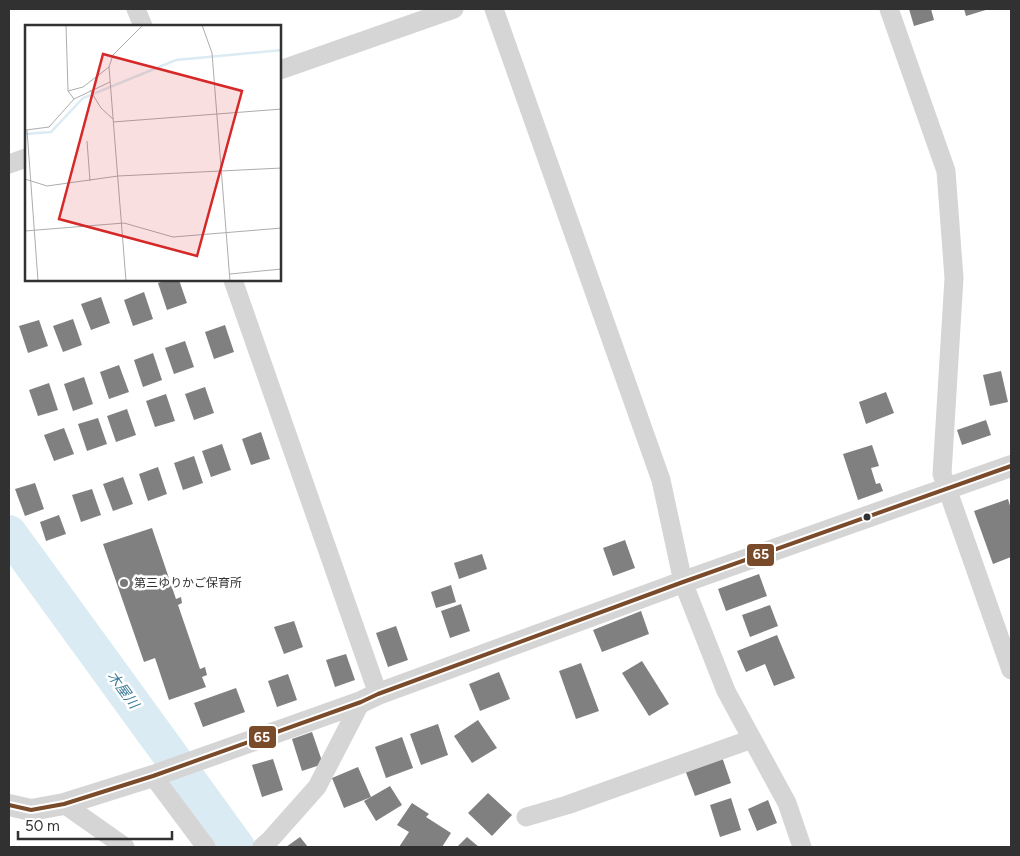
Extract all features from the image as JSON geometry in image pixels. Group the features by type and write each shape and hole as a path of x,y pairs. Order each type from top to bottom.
{"street":[{"path":"136,9 143,25"},
{"path":"281,70 454,9"},
{"path":"494,9 661,480 683,582 726,691 786,803 802,847"},
{"path":"889,9 946,171 954,278 942,474 1011,670"},
{"path":"9,164 25,158"},
{"path":"233,281 370,698 317,787 266,844"},
{"path":"9,805 31,810 64,804 153,776 683,582 1011,466"},
{"path":"526,816 567,805 752,739"},
{"path":"153,776 206,847"},
{"path":"64,804 125,847"}],"building":[{"path":"909,9 931,9 934,20 914,26"},
{"path":"964,9 989,9 966,16"},
{"path":"179,281 187,303 167,310 158,283"},
{"path":"144,292 153,319 133,326 124,300"},
{"path":"101,297 110,323 91,330 81,304"},
{"path":"73,319 82,345 63,352 53,326"},
{"path":"39,320 48,346 28,353 19,326"},
{"path":"225,325 234,352 214,359 205,332"},
{"path":"185,341 194,367 174,374 165,348"},
{"path":"153,353 162,380 143,387 134,360"},
{"path":"119,365 129,392 109,399 100,372"},
{"path":"1001,371 1008,402 990,406 983,375"},
{"path":"84,377 93,404 73,411 64,384"},
{"path":"49,383 58,410 38,416 29,390"},
{"path":"205,387 214,413 194,420 185,394"},
{"path":"886,392 894,413 866,424 859,402"},
{"path":"166,394 175,421 155,427 146,401"},
{"path":"127,409 136,435 116,442 107,416"},
{"path":"98,418 107,444 87,451 78,424"},
{"path":"986,420 991,435 962,445 957,430"},
{"path":"64,428 74,454 54,461 44,435"},
{"path":"261,432 270,459 251,465 242,439"},
{"path":"222,444 231,470 211,477 202,451"},
{"path":"872,445 879,466 871,468 876,484 880,483 883,491 858,500 843,454"},
{"path":"194,456 203,483 183,490 174,463"},
{"path":"158,467 167,494 148,501 139,474"},
{"path":"123,477 133,504 113,511 103,484"},
{"path":"35,483 44,509 25,516 15,489"},
{"path":"92,489 101,515 81,522 72,495"},
{"path":"1008,499 1011,509 1011,557 993,564 974,511"},
{"path":"59,515 66,534 46,541 40,522"},
{"path":"152,528 176,599 181,597 182,603 178,605 200,669 205,667 207,675 202,677 206,687 169,700 155,658 144,662 103,544"},
{"path":"625,540 635,568 613,576 603,548"},
{"path":"482,554 487,569 459,579 454,563"},
{"path":"759,574 767,596 726,611 718,589"},
{"path":"451,585 456,602 436,608 431,592"},
{"path":"461,604 470,631 450,638 441,611"},
{"path":"770,605 778,626 750,637 742,615"},
{"path":"641,611 649,634 602,652 593,630"},
{"path":"294,621 303,647 284,654 274,627"},
{"path":"396,626 408,660 388,667 376,633"},
{"path":"777,635 795,678 774,686 765,664 746,672 737,651"},
{"path":"346,654 355,680 335,687 326,660"},
{"path":"642,661 669,704 649,716 622,673"},
{"path":"581,663 599,711 576,719 559,671"},
{"path":"499,672 510,699 480,711 469,684"},
{"path":"288,674 297,700 277,707 268,681"},
{"path":"236,688 245,712 203,727 194,703"},
{"path":"478,720 497,748 472,763 454,736"},
{"path":"438,724 448,755 421,765 410,734"},
{"path":"312,732 323,764 302,771 292,739"},
{"path":"402,737 413,768 386,778 375,747"},
{"path":"722,757 731,783 695,796 685,770"},
{"path":"273,759 283,790 262,797 252,765"},
{"path":"358,767 371,797 344,808 332,778"},
{"path":"390,786 402,805 376,821 364,801"},
{"path":"488,793 512,815 492,836 468,813"},
{"path":"731,798 741,830 720,837 710,805"},
{"path":"768,800 777,823 757,831 748,809"},
{"path":"412,803 429,814 426,817 451,833 442,847 399,847 409,832 397,825"},
{"path":"300,837 308,847 286,847"},
{"path":"467,837 479,847 457,847"}],"waterway":[{"name":"木屋川","path":"9,533 237,847"}],"transit line":[{"name":"65","path":"9,805 31,810 64,804 153,776 361,702 378,694 683,582 1011,466"}],"place":[{"name":"第三ゆりかご保育所","path":"124,583"}]}
